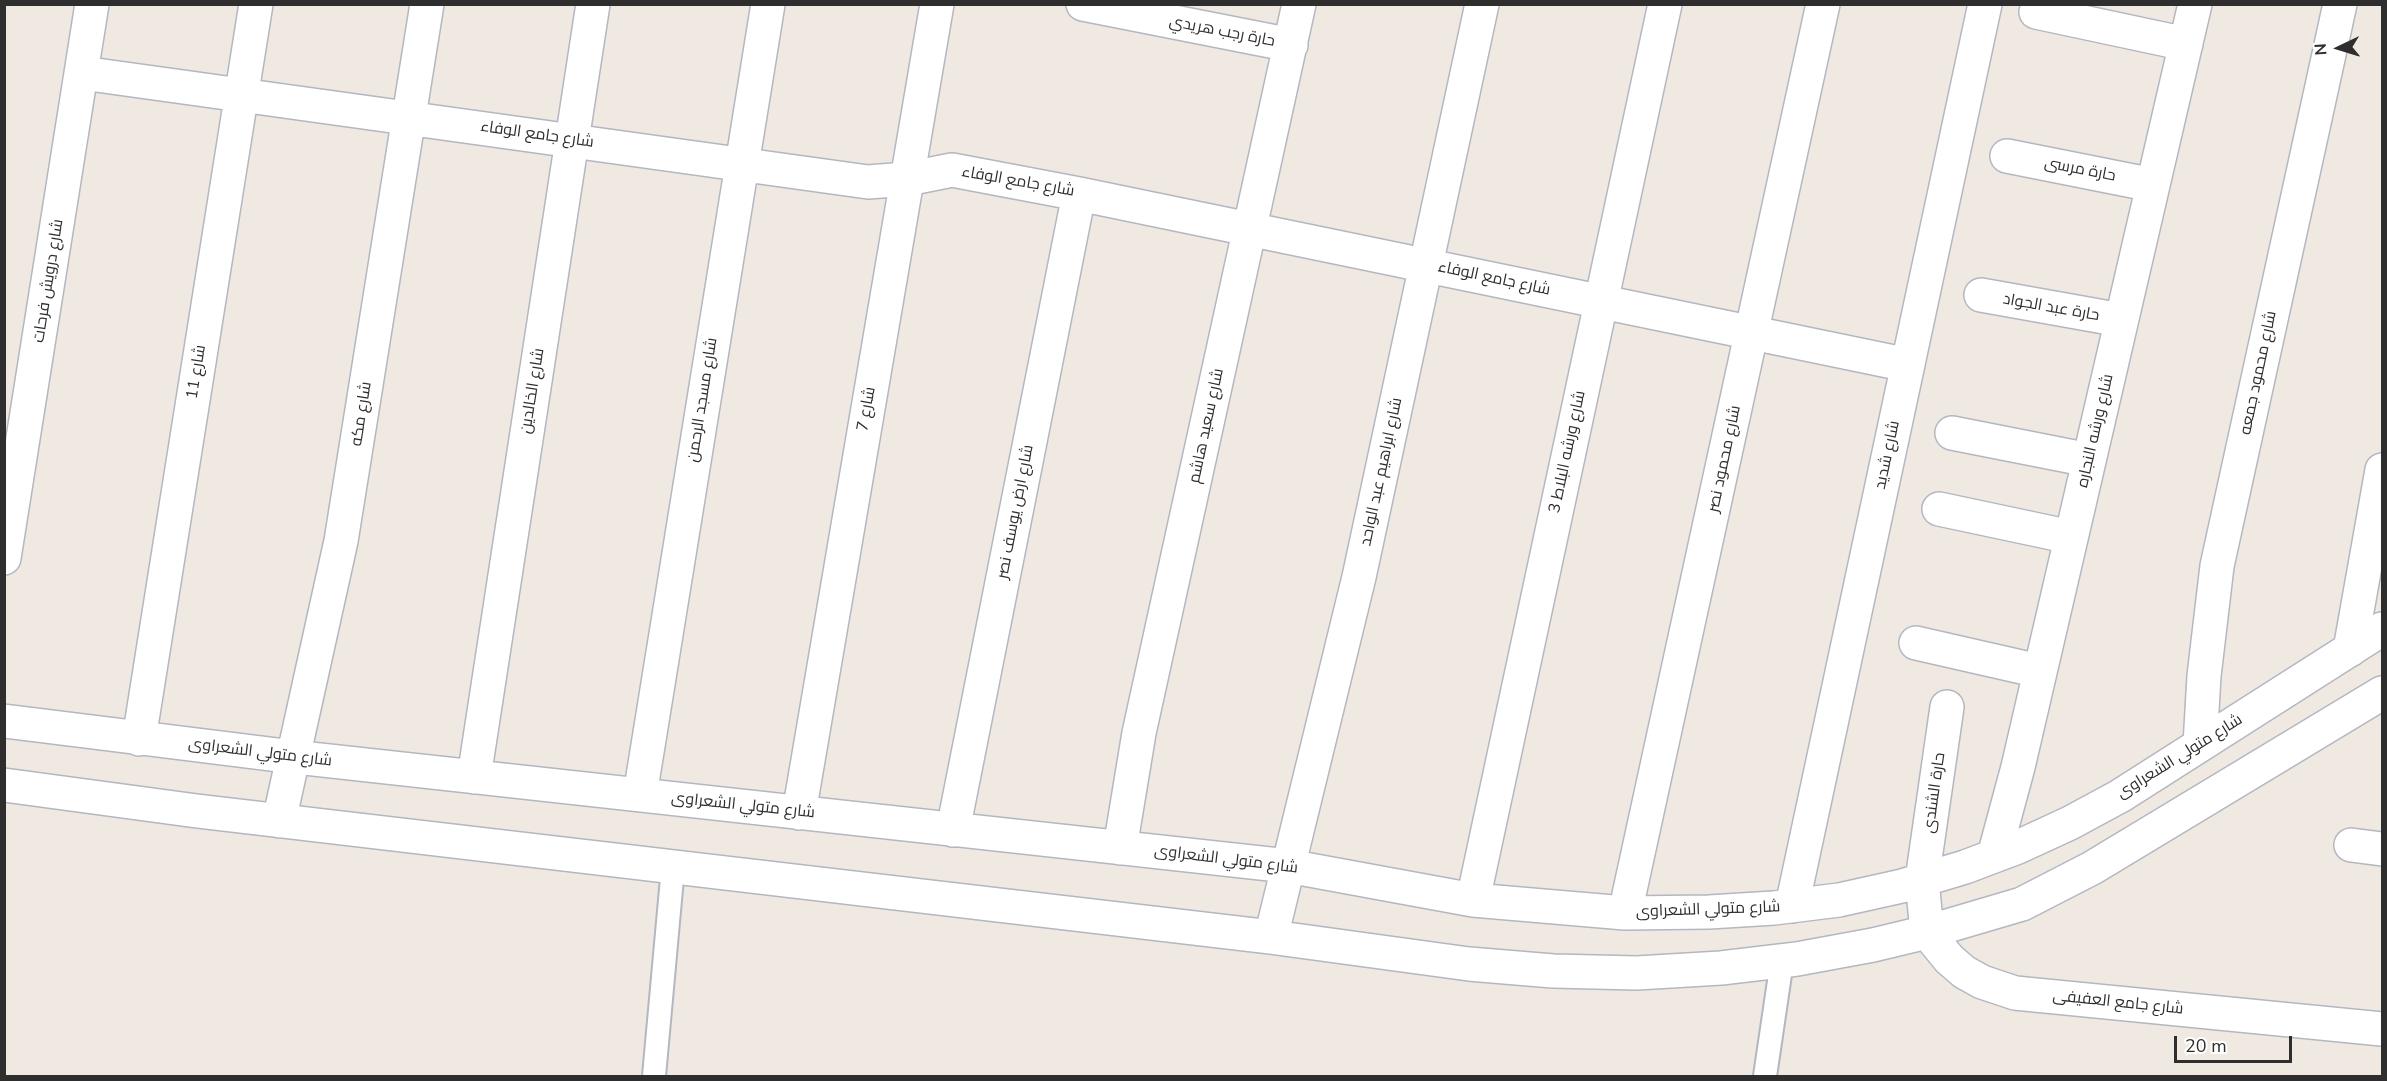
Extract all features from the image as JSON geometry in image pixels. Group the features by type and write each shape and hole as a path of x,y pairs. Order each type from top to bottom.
{"street":[{"name":"شارع درويش فرحات","path":"4,558 93,4"},
{"name":"شارع 11","path":"139,739 256,4"},
{"name":"شارع مكه","path":"279,821 341,542 427,4"},
{"name":"شارع الخالدين","path":"474,777 593,4"},
{"name":"شارع مسجد الرحمن","path":"640,795 768,4"},
{"name":"شارع 7","path":"799,813 937,4"},
{"name":"حارة رجب هريدي","path":"1083,4 1290,45"},
{"name":"شارع سعيد هاشم","path":"1120,848 1139,733 1299,4"},
{"name":"شارع ابراهيم عبد الواحد","path":"1271,937 1359,577 1482,4"},
{"name":"شارع ورشه البلاط 3","path":"1473,900 1665,4"},
{"name":"شارع محمود نصر","path":"1625,913 1823,4"},
{"name":"شارع شديد","path":"1792,906 1985,4"},
{"name":"شارع ورشه النجاره","path":"1994,856 2018,767 2195,4"},
{"name":"شارع محمود جمعه","path":"2200,745 2204,676 2217,566 2340,4"},
{"path":"2036,12 2186,44"},
{"name":"شارع جامع الوفاء","path":"82,73 868,182 907,179 952,170 1079,194 1908,365"},
{"name":"حارة مرسى","path":"2007,156 2153,185"},
{"name":"شارع ارض يوسف نصر","path":"953,830 1079,194"},
{"name":"حارة عبد الجواد","path":"1981,295 2121,320"},
{"path":"1952,433 2089,460"},
{"path":"2350,650 2382,470"},
{"path":"1939,509 2071,537"},
{"name":"شارع متولي الشعراوى","path":"4,721 294,757 1288,867 1473,900 1625,913 1709,912 1839,900 1922,880 1994,856 2060,828 2100,807 2382,629"},
{"path":"1916,643 2039,671"},
{"path":"4,785 279,821 1271,937 1469,964 1553,971 1637,973 1720,968 1782,961 1873,945 2022,904 2092,868 2382,693"},
{"name":"حارة الشندى","path":"1922,880 1947,707"},
{"path":"1922,880 1927,932"},
{"name":"شارع جامع العفيفى","path":"1927,932 1949,959 1964,972 1982,982 2015,993 2382,1029"}],"lane":[{"path":"654,1077 673,867"},
{"path":"1765,1077 1782,961"}]}
